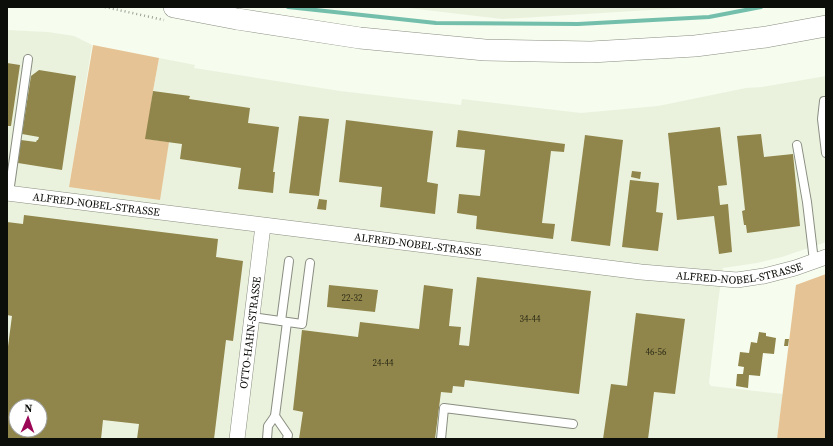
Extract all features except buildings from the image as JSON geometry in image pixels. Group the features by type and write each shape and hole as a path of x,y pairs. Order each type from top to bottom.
{"main road":[{"path":"174,7 237,19 360,38 485,50 591,52 695,46 766,37 826,26"}],"street":[{"name":"ALFRED-NOBEL-STRASSE","path":"8,193 633,272 711,279 737,280 764,276 795,268 820,259"},
{"name":"OTTO-HAHN-STRASSE","path":"237,439 263,226"}],"lane":[{"path":"8,193 28,59"},
{"path":"826,101 824,101 822,119 826,153"},
{"path":"797,145 807,202 820,259"},
{"path":"267,439 268,426 276,416 289,261"},
{"path":"252,317 302,324 310,263"},
{"path":"441,439 444,408 572,424"},
{"path":"276,416 288,435 287,439"}],"shaded area":[{"path":"400,7 699,7 502,19"},
{"path":"7,30 48,32 74,36 92,45 69,187 145,139 159,58 195,65 194,68 340,91 461,105 462,99 581,113 658,106 746,88 762,87 826,76 826,242 782,257 757,263 723,268 718,302 709,383 711,386 783,394 777,439 7,439"},
{"path":"93,45 159,58 146,139 169,142 160,200 69,187"},
{"path":"826,274 826,439 777,439 796,285"}],"waterway":[{"path":"288,7 436,23 578,24 709,17 761,7"}]}
